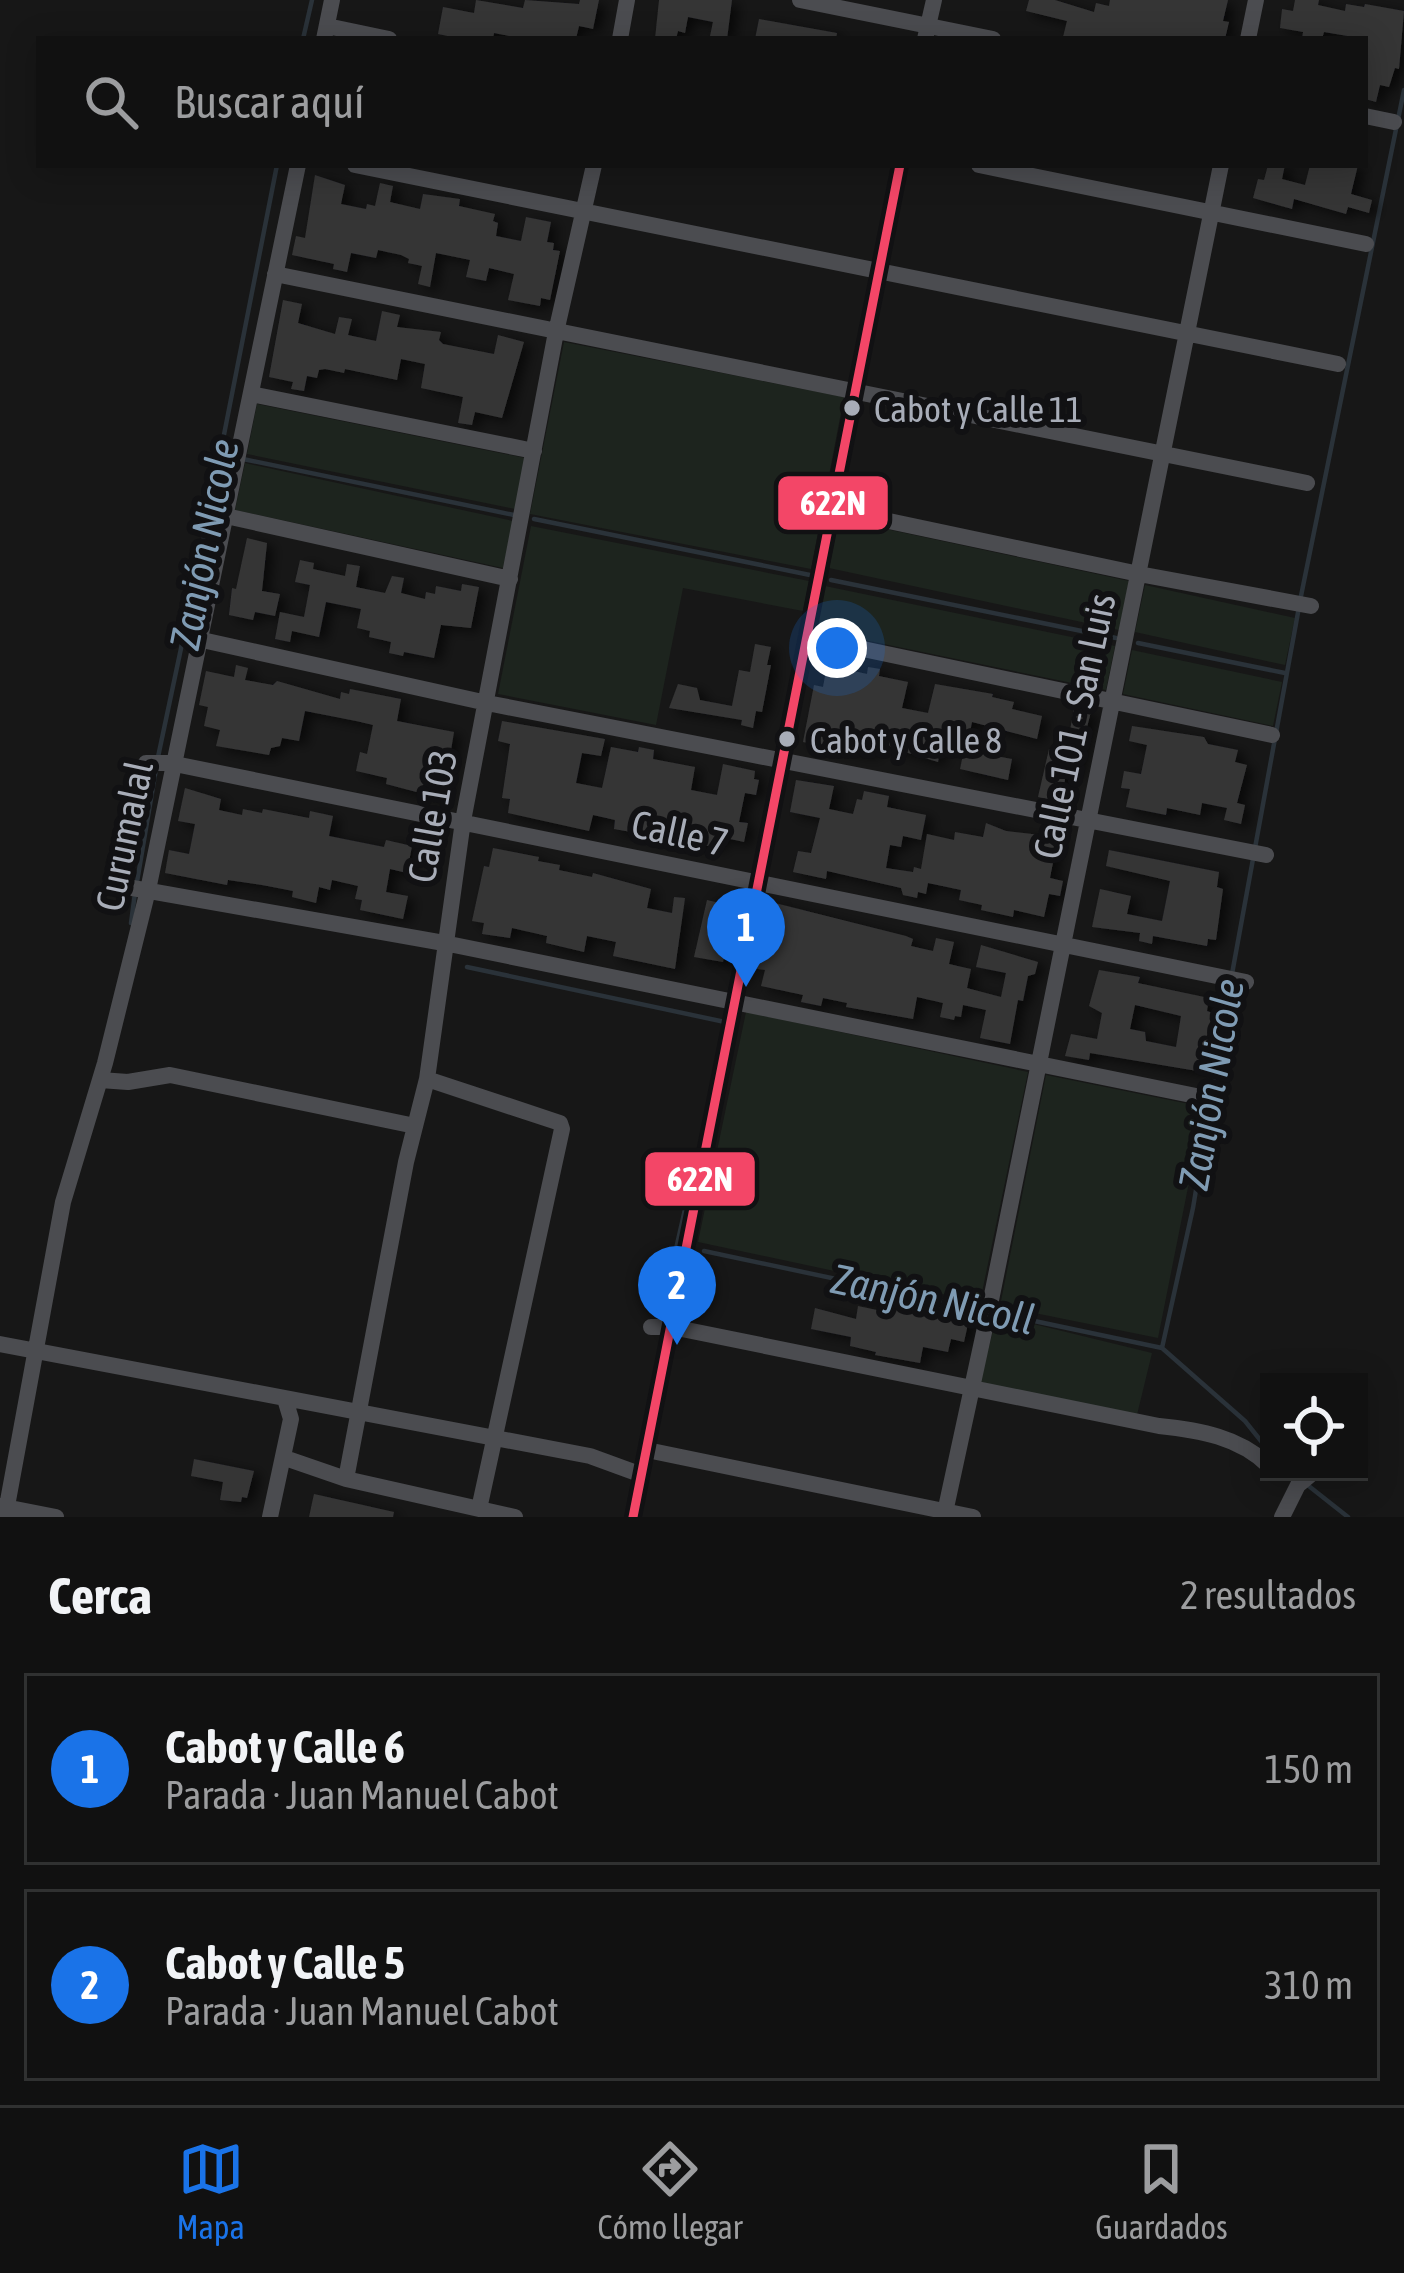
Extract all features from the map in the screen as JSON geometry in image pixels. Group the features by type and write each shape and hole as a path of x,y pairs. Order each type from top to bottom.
{"street":[{"path":"332,0 325,32 362,36"},
{"path":"621,36 627,0"},
{"path":"800,0 927,32 964,36"},
{"path":"927,32 934,0"},
{"path":"1249,36 1256,0"},
{"path":"1368,117 1394,122"},
{"name":"Curumalal","path":"4,1510 62,1202 100,1080 148,890 297,168"},
{"path":"369,168 1338,364"},
{"name":"Calle 103","path":"346,1480 427,1079 463,821 556,332 593,168"},
{"path":"633,1517 899,168"},
{"path":"993,168 1366,244"},
{"name":"Calle 101 - San Luis","path":"971,1387 1219,168"},
{"path":"275,274 1307,483"},
{"path":"251,394 534,451"},
{"path":"832,508 1310,606"},
{"path":"226,516 509,579"},
{"path":"176,634 487,703 1266,854"},
{"path":"806,637 1272,735"},
{"name":"Calle 7","path":"146,763 172,764 463,821 1244,981"},
{"path":"127,887 444,943 1196,1096"},
{"path":"100,1080 128,1082 170,1075 415,1126"},
{"path":"427,1079 560,1123 562,1129 479,1509"},
{"path":"651,1327 672,1327 1198,1430 1260,1458"},
{"path":"0,1344 590,1456 642,1474"},
{"path":"944,1514 971,1387"},
{"path":"270,1517 291,1419 285,1399"},
{"path":"647,1450 974,1517"},
{"path":"285,1458 346,1480 515,1517"},
{"path":"1282,1517 1301,1484"},
{"path":"4,1510 56,1517"}],"shaded area":[{"path":"564,342 844,397 811,569 530,514"},
{"path":"257,404 525,458 515,509 247,454"},
{"path":"245,463 513,521 503,568 235,510"},
{"path":"839,519 1129,581 1119,630 829,568"},
{"path":"531,526 809,581 803,611 683,588 656,725 498,694"},
{"path":"1145,585 1295,618 1285,665 1135,632"},
{"path":"825,586 1115,646 1106,690 816,630"},
{"path":"1132,650 1282,682 1273,726 1123,694"},
{"path":"746,1012 1028,1072 980,1302 698,1242"},
{"path":"1046,1075 1204,1107 1158,1338 1000,1306"},
{"path":"997,1315 1152,1353 1136,1419 980,1382"}],"building":[{"path":"476,0 523,8 525,0 579,4 580,0 599,0 593,29 579,26 577,36 438,34 443,7 474,13"},
{"path":"659,0 732,0 727,36 710,36 713,22 688,17 685,33 655,36"},
{"path":"1029,0 1055,0 1094,12 1096,3 1109,6 1110,0 1228,0 1223,21 1229,22 1226,36 1063,36 1067,21 1026,11"},
{"path":"1295,0 1319,0 1318,5 1345,11 1346,4 1365,4 1404,11 1399,69 1395,68 1389,87 1380,85 1376,102 1368,100 1368,36 1324,32 1323,36 1302,36 1303,32 1280,28 1282,9 1293,11"},
{"path":"759,19 837,33 836,36 756,36"},
{"path":"1267,168 1284,168 1282,179 1305,185 1309,168 1357,168 1351,194 1372,200 1369,213 1348,207 1346,214 1294,199 1292,209 1253,198 1258,179 1264,180"},
{"path":"315,175 345,185 341,204 366,209 367,204 375,206 380,183 393,186 390,202 420,209 423,194 460,199 459,206 495,214 496,236 521,241 526,217 551,222 547,242 560,251 550,300 541,298 540,306 508,300 514,274 489,268 486,281 466,277 470,260 436,253 430,287 418,284 422,266 408,263 401,255 378,250 376,258 351,253 347,272 333,269 334,264 292,255 296,236 305,238"},
{"path":"283,300 302,304 298,323 335,334 339,317 352,319 348,335 376,341 382,311 400,315 397,327 441,332 443,344 494,354 498,335 524,342 502,418 475,412 472,425 458,423 463,397 421,388 425,364 401,359 397,380 325,369 319,370 317,378 307,376 304,391 291,389 293,382 269,377"},
{"path":"247,538 267,543 262,591 280,594 275,616 255,612 253,620 229,615"},
{"path":"300,560 314,563 313,569 345,576 347,564 360,566 356,587 385,593 392,576 404,578 401,593 425,599 426,592 435,594 436,586 461,591 462,584 479,587 471,628 441,625 434,658 404,652 403,656 389,653 391,642 369,637 370,631 357,628 361,609 326,602 319,637 292,631 290,642 275,639 280,612 304,617 310,585 295,582"},
{"path":"755,644 771,647 767,665 771,665 762,712 756,711 753,728 741,725 742,720 669,708 678,684 697,688 700,700 732,706 739,670 750,672"},
{"path":"236,665 248,668 245,680 273,685 277,681 340,699 341,692 349,694 350,689 401,699 397,721 454,732 443,799 356,771 360,752 367,754 373,725 356,721 305,711 299,741 282,738 269,755 216,746 220,730 204,726 208,707 199,705 206,671 234,677"},
{"path":"827,665 867,674 868,667 880,669 879,676 908,682 902,708 928,713 935,684 993,694 1014,702 1012,709 1042,716 1037,739 972,722 967,747 942,742 938,762 875,743 872,755 803,742 814,685 823,687"},
{"path":"1074,708 1091,712 1074,776 1066,774 1061,802 1038,797 1049,749 1066,753"},
{"path":"502,721 605,739 601,756 582,753 576,783 602,788 611,747 654,750 653,759 695,767 691,790 717,795 723,764 755,771 754,779 759,780 756,795 745,793 739,822 748,823 744,842 721,837 719,848 614,829 615,820 593,815 589,831 508,813 510,799 502,798 510,744 498,741"},
{"path":"1132,726 1204,737 1208,744 1238,750 1235,762 1247,765 1237,803 1245,805 1241,824 1224,820 1227,808 1202,803 1200,815 1167,808 1166,815 1126,807 1130,789 1121,788 1124,771 1141,774 1147,745 1129,741"},
{"path":"964,750 1012,759 1008,780 960,769"},
{"path":"796,780 834,786 829,809 853,814 864,791 889,796 887,807 926,815 921,840 903,836 901,847 890,845 886,868 921,869 927,834 954,840 955,832 983,837 986,823 1006,831 1058,837 1050,878 1063,881 1060,896 1049,894 1044,917 1014,910 1013,917 959,900 961,890 928,883 926,894 918,892 917,898 903,895 901,888 827,871 826,879 793,872 798,851 811,853 820,818 790,812"},
{"path":"185,788 221,799 219,810 242,815 243,809 262,813 263,809 309,818 310,811 333,816 329,836 384,847 386,840 412,846 407,873 390,869 386,892 408,896 403,919 360,910 362,900 355,899 358,886 332,880 330,890 319,887 316,903 292,897 293,891 165,873 169,850 189,854 195,824 178,821"},
{"path":"493,848 539,857 538,861 560,865 559,870 592,877 593,873 651,889 647,908 672,913 674,897 685,898 675,969 613,956 616,942 587,936 584,952 512,928 510,938 482,934 484,923 472,921 484,866 489,867"},
{"path":"1109,850 1219,872 1217,887 1223,889 1216,940 1208,939 1207,946 1153,936 1152,944 1139,941 1140,933 1092,927 1100,889 1131,896 1127,914 1162,921 1170,881 1106,866"},
{"path":"707,900 724,904 717,938 728,940 723,962 694,957"},
{"path":"775,903 906,936 913,939 911,946 933,951 936,938 954,942 949,964 971,969 967,988 1001,997 1006,973 976,967 981,945 1038,962 1035,974 1028,976 1023,1001 1018,1000 1010,1044 980,1038 986,1010 963,1005 961,1017 954,1020 940,1017 943,1003 917,997 913,1019 823,998 821,1006 801,1002 803,995 761,986 765,970 757,969 762,945 768,946"},
{"path":"1099,970 1209,998 1207,1011 1213,1013 1203,1072 1090,1053 1089,1060 1065,1056 1071,1034 1097,1039 1102,1013 1089,1006","holes":["1135,1005 1181,1016 1176,1047 1146,1041 1145,1032 1130,1029"]},
{"path":"880,1293 970,1315 964,1342 951,1339 948,1352 923,1347 920,1363 875,1355 850,1346 851,1337 811,1329 815,1308 856,1319 858,1306 877,1310"},
{"path":"194,1459 254,1471 247,1498 220,1500 223,1482 191,1476"},
{"path":"314,1494 394,1512 393,1517 309,1517"}],"waterway":[{"name":"Zanjón Nicole","path":"304,36 312,0"},
{"name":"Zanjón Nicole","path":"1301,596 1404,90"},
{"name":"Zanjón Nicole","path":"186,628 276,168"},
{"name":"Zanjón Nicole","path":"243,459 514,515"},
{"name":"Zanjón Nicole","path":"534,519 810,575"},
{"name":"Zanjón Nicole","path":"831,580 1116,638"},
{"name":"Zanjón Nicole","path":"1232,974 1299,607"},
{"name":"Zanjón Nicole","path":"158,757 183,639"},
{"name":"Zanjón Nicole","path":"1138,643 1285,673"},
{"name":"Zanjón Nicole","path":"137,882 156,769"},
{"name":"Zanjón Nicole","path":"131,923 135,893"},
{"name":"Zanjón Nicoll","path":"467,967 725,1022"},
{"name":"Zanjón Nicole","path":"1230,985 1193,1208 1162,1348 1260,1440"},
{"name":"Zanjón Nicoll","path":"676,1249 688,1196"},
{"name":"Zanjón Nicoll","path":"704,1251 1162,1348"},
{"name":"Zanjón Nicole","path":"1302,1481 1348,1517"}],"transit line":[{"name":"622N","path":"633,1517 899,168"}],"place":[{"name":"Cabot y Calle 11","path":"852,408"},
{"name":"Cabot y Calle 8","path":"787,739"},
{"name":"Cabot y Calle 6","path":"746,987"},
{"name":"Cabot y Calle 5","path":"677,1345"}]}
